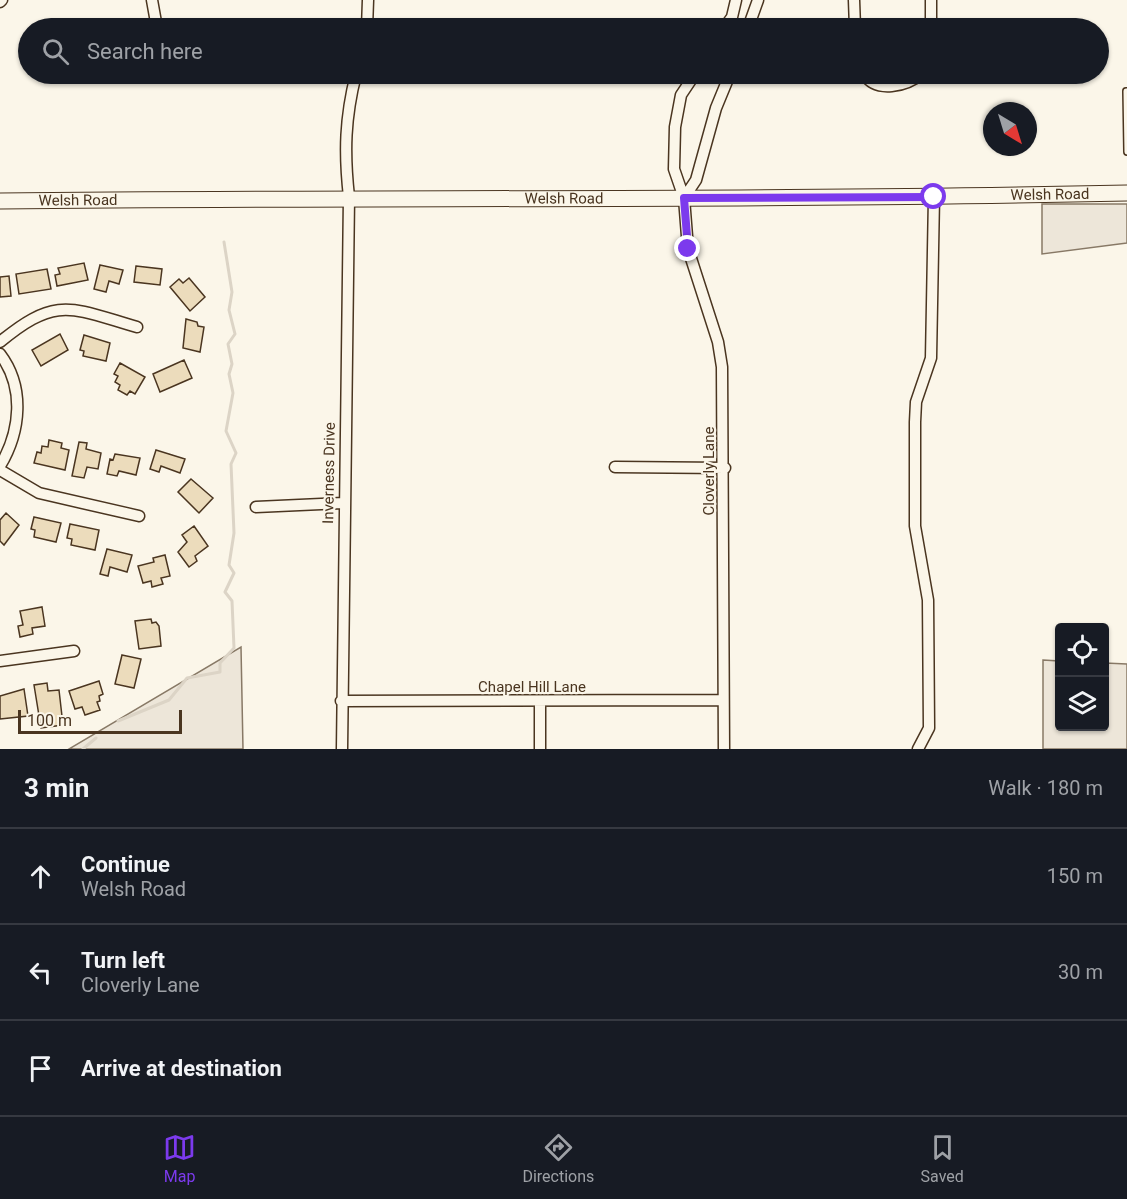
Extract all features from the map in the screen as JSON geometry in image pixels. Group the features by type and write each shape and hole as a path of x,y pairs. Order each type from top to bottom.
{"main road":[{"name":"Welsh Road","path":"0,201 349,197 934,197 1127,193"}],"street":[{"path":"152,0 155,18"},
{"path":"367,18 368,0"},
{"path":"731,18 736,0"},
{"path":"752,18 758,0"},
{"path":"854,0 855,18"},
{"path":"930,0 931,18"},
{"name":"Inverness Drive","path":"342,749 343,503 349,197 344,153 348,108 354,84"},
{"name":"Cloverly Lane","path":"688,84 681,95 675,126 674,169 684,198 688,249 718,342 722,367 725,468 722,700 724,749"},
{"path":"684,198 696,180 716,108 726,84"},
{"path":"881,84 897,87 905,84"},
{"path":"918,749 929,728 928,600 915,526 915,422 916,402 931,358 934,197"},
{"path":"0,342 37,316 70,308 137,327"},
{"path":"0,354 14,378 17,407 14,433 0,466"},
{"path":"615,467 725,468"},
{"path":"0,470 39,493 139,516"},
{"path":"256,507 343,503"},
{"path":"0,661 74,651"},
{"name":"Chapel Hill Lane","path":"342,701 722,700"},
{"path":"540,702 540,749"}],"lane":[{"path":"1126,91 1127,152"}],"shaded area":[{"path":"1042,204 1127,204 1127,243 1042,254"},
{"path":"241,647 243,749 69,749"},
{"path":"1043,660 1055,661 1055,731 1109,731 1109,663 1127,664 1127,749 1043,749"}],"building":[{"path":"84,263 88,280 57,286 55,275 60,274 58,268"},
{"path":"100,265 123,270 119,284 109,281 106,292 94,289"},
{"path":"136,266 162,269 160,285 134,282"},
{"path":"47,269 51,289 19,294 16,274"},
{"path":"9,276 11,296 0,297 0,277"},
{"path":"189,278 205,297 190,311 170,287 179,279 183,283"},
{"path":"186,319 204,327 200,352 183,348"},
{"path":"60,334 68,350 41,366 32,350"},
{"path":"84,335 110,343 106,361 83,356 84,351 80,350"},
{"path":"184,360 192,378 160,392 153,374"},
{"path":"120,363 145,377 135,394 130,391 127,395 118,390 120,385 115,382 118,376 114,374"},
{"path":"49,440 62,443 61,448 69,450 65,470 34,463 37,452 41,453 42,446 48,447"},
{"path":"79,442 87,443 86,449 101,453 98,469 87,467 84,478 72,476"},
{"path":"156,450 185,459 180,473 161,466 159,472 150,469"},
{"path":"115,454 140,458 136,475 119,471 117,476 107,474 110,459 113,460"},
{"path":"191,479 213,498 199,513 178,492"},
{"path":"6,513 19,525 4,545 0,541 0,520"},
{"path":"34,517 61,523 56,542 34,537 35,530 31,529"},
{"path":"70,524 99,530 95,550 71,545 72,539 67,538"},
{"path":"194,526 208,546 195,556 197,561 189,567 178,552 187,542 182,535"},
{"path":"107,549 132,555 127,572 110,567 108,576 100,574"},
{"path":"165,555 170,576 161,578 163,584 152,587 151,581 143,583 138,566 154,562 153,558"},
{"path":"42,607 45,626 32,628 33,634 20,637 18,626 23,625 20,611"},
{"path":"151,619 152,623 156,622 159,626 161,646 139,649 135,621"},
{"path":"122,655 141,659 134,688 115,684"},
{"path":"99,681 103,694 99,696 100,701 97,702 100,710 85,715 82,707 75,709 69,691"},
{"path":"47,683 48,691 59,690 63,725 41,728 34,685"},
{"path":"24,689 28,716 0,719 0,696"}],"waterway":[{"path":"118,721 169,700 187,678 220,672 220,663 234,648 232,601 225,592 234,573 229,565 234,533 231,464 236,453 226,431 233,393 229,374 232,364 228,344 235,334 229,310 232,292 224,242"},
{"path":"83,749 96,738"}],"route":[{"path":"688,249 684,198 934,197"}]}
